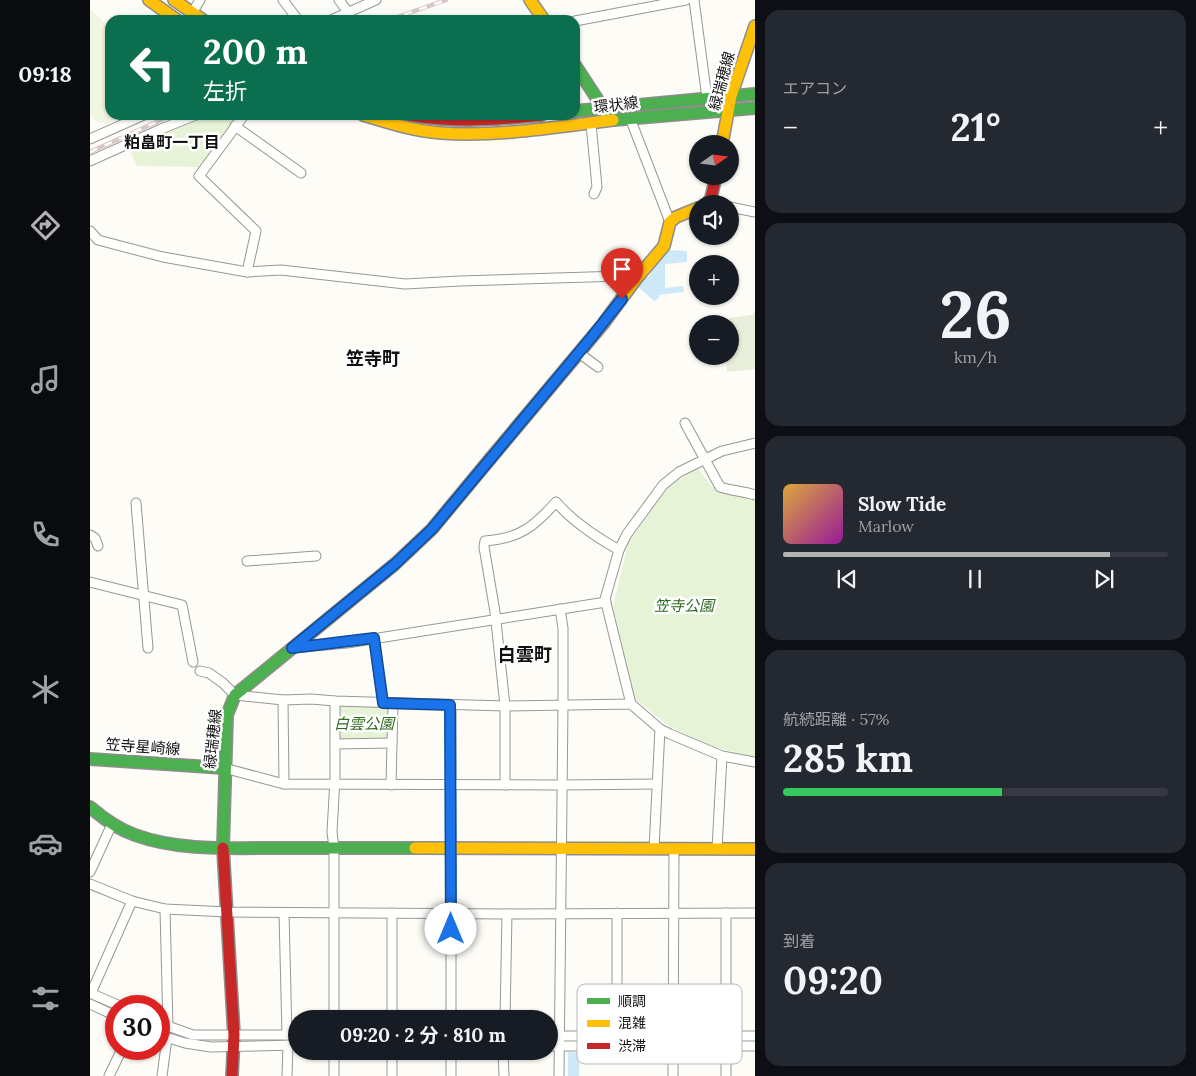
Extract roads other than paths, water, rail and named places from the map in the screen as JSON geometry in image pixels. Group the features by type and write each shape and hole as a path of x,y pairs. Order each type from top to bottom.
{"main road":[{"path":"150,0 170,15"},
{"path":"174,0 195,15"},
{"path":"530,0 540,15"},
{"name":"緑瑞穂線","path":"724,135 731,96 755,26"},
{"path":"580,73 610,120"},
{"name":"環状線","path":"580,110 755,94"},
{"name":"環状線","path":"378,120 403,128 459,134 498,134 591,124 610,120 755,108"},
{"path":"455,120 496,120"},
{"path":"670,222 676,217 689,212"},
{"name":"緑瑞穂線","path":"232,1076 234,1041 223,848 224,768 228,715 235,695 395,564 432,529 603,324 636,278 664,246 670,222"},
{"name":"笠寺星崎線","path":"90,759 224,768"},
{"path":"90,807 112,824 127,832 154,842 175,845 223,848 755,849"}],"street":[{"path":"192,13 200,0"},
{"path":"283,0 294,15"},
{"path":"339,0 348,12"},
{"path":"342,15 376,0"},
{"path":"580,20 686,0"},
{"path":"694,0 707,98"},
{"path":"630,118 670,222"},
{"path":"90,139 133,120"},
{"path":"90,161 184,120"},
{"path":"240,120 199,176 256,231 246,272"},
{"path":"591,124 596,187 594,194"},
{"path":"235,126 301,173"},
{"path":"739,209 755,212"},
{"path":"90,231 94,242 246,272 281,270 405,284 621,276 636,278"},
{"path":"579,353 598,367"},
{"path":"685,423 720,487 755,495"},
{"path":"755,443 722,451 679,472 663,485 627,534 619,550 606,602 631,704 660,729 722,756 755,762"},
{"path":"505,785 506,706 484,547 485,541 509,538 529,529 556,502 568,515 619,550"},
{"path":"136,503 148,648"},
{"path":"90,535 98,546"},
{"path":"247,561 316,556"},
{"path":"90,582 182,605 193,662"},
{"path":"292,648 374,638 606,602"},
{"path":"559,1076 563,705 563,628 560,609"},
{"path":"374,638 383,703"},
{"path":"200,671 210,673 235,695 283,700 312,699 335,702 506,706 631,704"},
{"path":"283,700 284,784"},
{"path":"334,1010 334,848 332,832 335,702"},
{"path":"391,784 392,704"},
{"path":"450,705 451,1010"},
{"path":"654,849 660,729"},
{"path":"335,744 392,743"},
{"path":"717,849 722,756"},
{"path":"224,768 284,784 657,784"},
{"path":"90,872 112,824"},
{"path":"674,849 674,984"},
{"path":"90,884 132,900 165,908 228,912 755,913"},
{"path":"105,1000 90,993 132,900"},
{"path":"164,995 165,908"},
{"path":"284,913 290,1010"},
{"path":"392,913 392,1010"},
{"path":"617,913 617,984"},
{"path":"726,913 726,984"},
{"path":"505,1010 506,914"},
{"path":"90,1004 105,1011"},
{"path":"170,1028 193,1036 288,1045"},
{"path":"170,1038 185,1043 211,1047 234,1041 288,1035"},
{"path":"559,1036 577,1036"},
{"path":"742,1038 755,1036"},
{"path":"742,1044 755,1046"},
{"path":"559,1046 577,1046"},
{"path":"109,1076 117,1060"},
{"path":"162,1060 162,1076"},
{"path":"287,1076 290,1060"},
{"path":"334,1060 334,1076"},
{"path":"392,1060 392,1076"},
{"path":"451,1060 451,1076"},
{"path":"503,1060 504,1076"}],"water":[{"path":"668,250 687,251 687,262 665,264 665,288 683,286 684,292 659,295 659,298 654,301 636,285 643,278 649,277 650,269"},
{"path":"568,1052 577,1053 577,1064 580,1064 579,1076 568,1076"}],"railway":[{"path":"403,15 446,0"},
{"path":"90,152 161,120"}],"district":[{"name":"粕畠町一丁目","path":"172,142"},
{"name":"笠寺町","path":"373,359"},
{"name":"白雲町","path":"525,655"}],"park label":[{"name":"笠寺公園","path":"684,606"},
{"name":"白雲公園","path":"364,724"}]}
